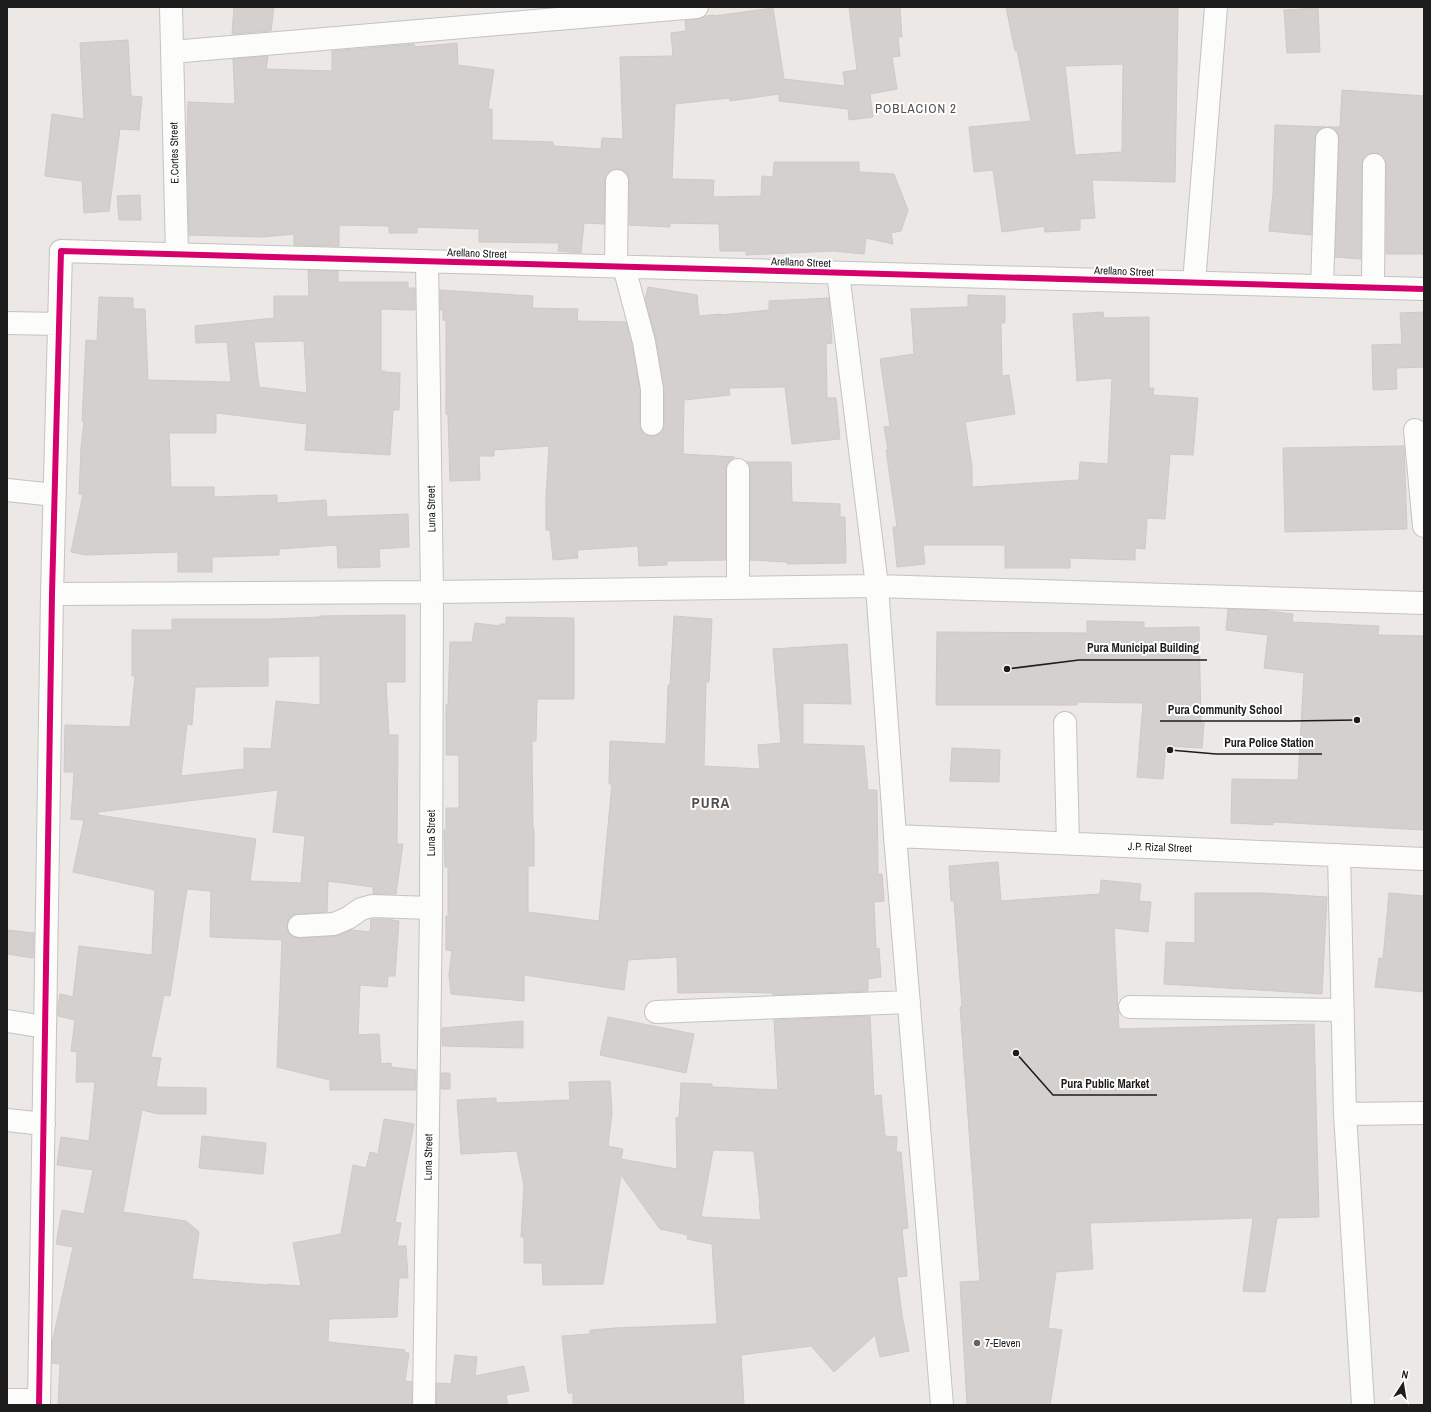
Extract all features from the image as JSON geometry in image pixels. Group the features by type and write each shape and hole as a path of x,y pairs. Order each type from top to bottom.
{"street":[{"name":"E.Cortes Street","path":"171,7 176,254"},
{"path":"172,52 517,14 698,7"},
{"path":"1194,282 1216,7"},
{"path":"1322,286 1327,139"},
{"path":"1373,288 1374,164"},
{"path":"617,181 620,266 644,342 652,389 652,424"},
{"name":"Arellano Street","path":"59,324 61,251 1424,289"},
{"name":"Luna Street","path":"424,1405 431,908 432,592 427,261"},
{"path":"838,273 877,586 895,836 942,1405"},
{"path":"7,323 59,324 52,594 39,1402 7,1400"},
{"path":"1415,430 1424,526"},
{"path":"738,470 738,588"},
{"path":"7,490 55,495"},
{"path":"52,594 432,592 877,586 1424,603"},
{"path":"1065,723 1068,843"},
{"name":"J.P. Rizal Street","path":"895,836 1424,859"},
{"path":"1339,855 1345,1114 1363,1405"},
{"path":"299,926 334,924 348,918 361,909 372,906 431,908"},
{"path":"656,1012 909,1002"},
{"path":"1130,1008 1343,1010"},
{"path":"7,1021 45,1027"},
{"path":"1345,1114 1424,1113"},
{"path":"7,1120 44,1124"}],"building":[{"path":"234,7 274,7 271,31 232,34"},
{"path":"849,7 900,7 902,37 898,37 900,56 892,57 897,89 870,94 873,117 849,120 848,109 779,101 779,94 730,101 729,98 675,104 672,179 714,180 713,197 761,196 762,176 773,177 774,162 859,162 859,172 894,174 908,210 901,231 891,233 893,244 866,238 864,254 834,251 746,255 746,251 720,251 719,224 670,223 670,227 629,225 628,175 623,170 618,169 611,170 606,175 604,224 584,223 581,253 558,251 559,243 479,242 479,229 417,227 417,233 389,233 389,226 339,225 339,246 294,245 294,234 262,237 189,235 187,133 188,102 235,104 233,59 268,56 266,69 332,71 332,51 414,44 415,47 457,43 458,65 494,70 488,109 492,109 492,140 553,142 553,146 601,149 602,138 623,139 620,57 673,56 671,33 686,31 685,21 706,16 773,8 784,79 845,86 843,72 857,70"},
{"path":"1006,7 1178,7 1175,182 1092,180 1095,218 1080,219 1080,230 1045,232 1044,226 1002,232 993,170 974,172 969,127 1031,121 1017,50 1015,51","holes":["1123,64 1122,152 1075,155 1065,66"]},
{"path":"1318,8 1320,52 1287,53 1284,10"},
{"path":"128,40 131,96 142,97 139,130 120,129 109,211 84,213 82,181 45,176 52,114 84,119 80,43"},
{"path":"1342,90 1424,96 1424,254 1386,254 1386,165 1385,159 1381,154 1374,153 1368,154 1363,158 1362,165 1361,259 1335,257 1339,139 1338,133 1334,129 1328,127 1340,127"},
{"path":"1275,125 1327,127 1321,128 1317,132 1315,139 1311,235 1269,231 1273,193"},
{"path":"140,195 141,220 119,220 117,196"},
{"path":"308,270 338,271 338,282 408,282 408,288 415,288 415,310 381,309 381,371 400,373 399,410 393,410 390,455 305,450 307,424 216,413 216,433 169,433 171,487 214,487 214,497 277,495 277,503 326,500 327,517 408,514 409,547 379,549 380,567 338,568 337,545 279,549 279,555 212,557 212,572 178,572 178,552 86,555 71,552 83,494 79,494 84,421 82,421 86,340 97,341 99,297 133,298 133,309 145,309 148,380 231,382 227,342 196,343 195,326 274,318 274,296 309,296","holes":["304,341 307,393 259,387 254,342"]},
{"path":"648,287 697,295 699,316 769,310 769,301 829,298 832,343 826,344 827,398 836,398 840,439 792,444 785,387 729,388 730,395 684,400 683,454 735,457 727,463 726,470 726,560 667,561 667,565 639,566 638,546 577,550 578,558 553,560 550,530 546,530 549,446 494,450 494,456 479,456 480,480 450,481 448,414 446,414 446,321 443,320 443,310 440,310 440,290 533,296 532,308 578,309 577,321 626,322 632,345 640,390 641,430 645,435 652,436 658,435 663,431 664,389 656,340 645,299"},
{"path":"968,295 1005,296 1005,323 1001,323 1002,376 1009,375 1015,414 965,422 972,466 972,487 1079,480 1080,462 1108,464 1112,378 1077,381 1073,314 1103,312 1104,318 1149,317 1149,388 1154,388 1153,395 1198,398 1193,455 1170,454 1165,519 1147,518 1145,549 1135,548 1135,560 1070,558 1070,568 1005,568 1005,545 923,545 925,564 897,567 893,527 897,527 884,427 890,426 880,359 914,354 911,309 968,307"},
{"path":"1424,312 1424,367 1396,368 1397,389 1373,390 1372,345 1402,344 1400,313"},
{"path":"1404,446 1407,529 1285,532 1283,448"},
{"path":"747,462 791,462 792,502 840,504 840,517 845,517 846,563 787,564 787,562 750,560 750,470"},
{"path":"1228,609 1261,610 1293,614 1292,622 1379,626 1378,635 1424,636 1424,830 1273,822 1273,825 1231,823 1232,779 1298,780 1304,673 1264,668 1268,635 1226,630"},
{"path":"405,615 405,682 386,682 389,735 398,735 397,844 403,844 396,894 373,894 373,887 328,881 327,912 292,915 288,920 287,926 289,933 294,937 300,938 335,936 352,930 370,932 371,919 392,919 399,921 395,976 388,976 387,987 360,985 358,1035 379,1034 381,1064 391,1063 391,1067 416,1070 416,1090 330,1090 330,1080 277,1067 282,940 210,937 211,891 187,889 170,996 164,995 151,1057 161,1058 156,1087 206,1088 206,1114 158,1114 142,1110 123,1212 186,1221 199,1232 192,1279 301,1286 293,1243 341,1234 353,1165 366,1168 370,1152 378,1154 384,1119 414,1124 395,1222 401,1223 397,1246 406,1246 408,1278 399,1278 397,1317 329,1319 328,1342 405,1350 405,1353 409,1353 405,1381 412,1382 412,1405 58,1405 60,1364 52,1363 52,1343 73,1247 56,1244 62,1210 84,1214 93,1170 57,1165 61,1137 89,1141 95,1082 76,1082 77,1052 71,1051 75,1020 58,1016 60,994 73,997 79,946 152,955 155,890 73,872 84,820 71,819 74,772 64,772 65,725 130,727 135,676 132,676 132,630 172,630 172,619 273,619 320,616","holes":["320,656 320,705 276,701 271,749 244,748 244,769 181,776 187,724 192,725 195,687 268,686 268,657","278,790 273,832 305,836 301,883 250,881 256,839 98,815 98,812"]},
{"path":"674,616 712,619 709,682 706,682 704,766 760,769 758,745 781,743 773,649 847,644 851,704 803,703 803,744 864,746 868,790 877,790 878,874 882,874 884,901 874,902 876,949 879,948 881,977 868,979 868,991 773,995 773,993 730,992 678,993 677,957 628,960 624,990 524,975 524,1001 451,994 449,974 452,951 446,950 448,867 445,867 444,830 446,830 446,808 459,808 459,755 446,755 446,705 448,705 450,642 472,642 475,623 500,626 500,624 506,624 506,617 574,618 574,699 537,699 536,741 532,741 534,866 528,866 528,912 599,921 612,784 609,784 610,741 666,744 668,685 670,685"},
{"path":"1087,621 1144,622 1144,628 1199,627 1201,723 1204,723 1202,748 1166,746 1163,779 1137,777 1143,703 1077,702 1077,705 936,705 937,632 1087,633"},
{"path":"952,748 1000,750 999,782 950,781"},
{"path":"998,862 1001,901 1100,894 1101,880 1141,884 1139,901 1151,902 1148,932 1114,928 1119,1029 1314,1024 1319,1217 1277,1218 1265,1292 1243,1291 1253,1218 1090,1223 1093,1269 1056,1272 1048,1328 1062,1330 1050,1405 967,1405 960,1282 980,1281 960,1007 962,1007 954,901 951,901 949,866"},
{"path":"1195,893 1262,893 1327,897 1322,994 1164,984 1166,942 1195,943"},
{"path":"1389,893 1424,896 1424,992 1375,987 1379,958 1383,959"},
{"path":"7,930 34,933 33,958 7,954"},
{"path":"870,1016 874,1096 881,1095 885,1136 897,1137 896,1152 901,1152 908,1228 902,1229 907,1276 897,1277 909,1351 880,1357 875,1335 834,1372 811,1346 741,1355 744,1405 573,1405 573,1393 568,1393 562,1336 590,1334 590,1330 717,1324 712,1244 687,1239 688,1235 660,1229 621,1175 603,1284 543,1285 542,1263 524,1263 524,1237 521,1237 524,1186 517,1151 461,1154 457,1100 496,1098 496,1103 570,1100 569,1082 610,1081 612,1113 608,1146 623,1149 621,1159 677,1169 676,1118 679,1117 681,1083 712,1084 712,1087 778,1090 774,1020","holes":["713,1150 754,1151 761,1220 701,1217"]},
{"path":"608,1017 694,1034 686,1073 600,1055"},
{"path":"523,1021 523,1048 442,1046 442,1028"},
{"path":"441,1073 450,1073 450,1089 441,1089"},
{"path":"202,1136 266,1143 263,1174 199,1168"},
{"path":"455,1355 477,1357 475,1376 524,1366 529,1391 506,1395 508,1405 436,1405 437,1383 451,1384"}],"cycle path":[{"path":"39,1405 52,594 61,251 1424,289"}],"place":[{"name":"Pura Municipal Building","path":"1007,669"},
{"name":"Pura Community School","path":"1357,720"},
{"name":"Pura Police Station","path":"1170,750"},
{"name":"Pura Public Market","path":"1016,1053"},
{"name":"7-Eleven","path":"977,1343"}],"district":[{"name":"POBLACION 2","path":"916,108"},
{"name":"PURA","path":"711,802"}]}
